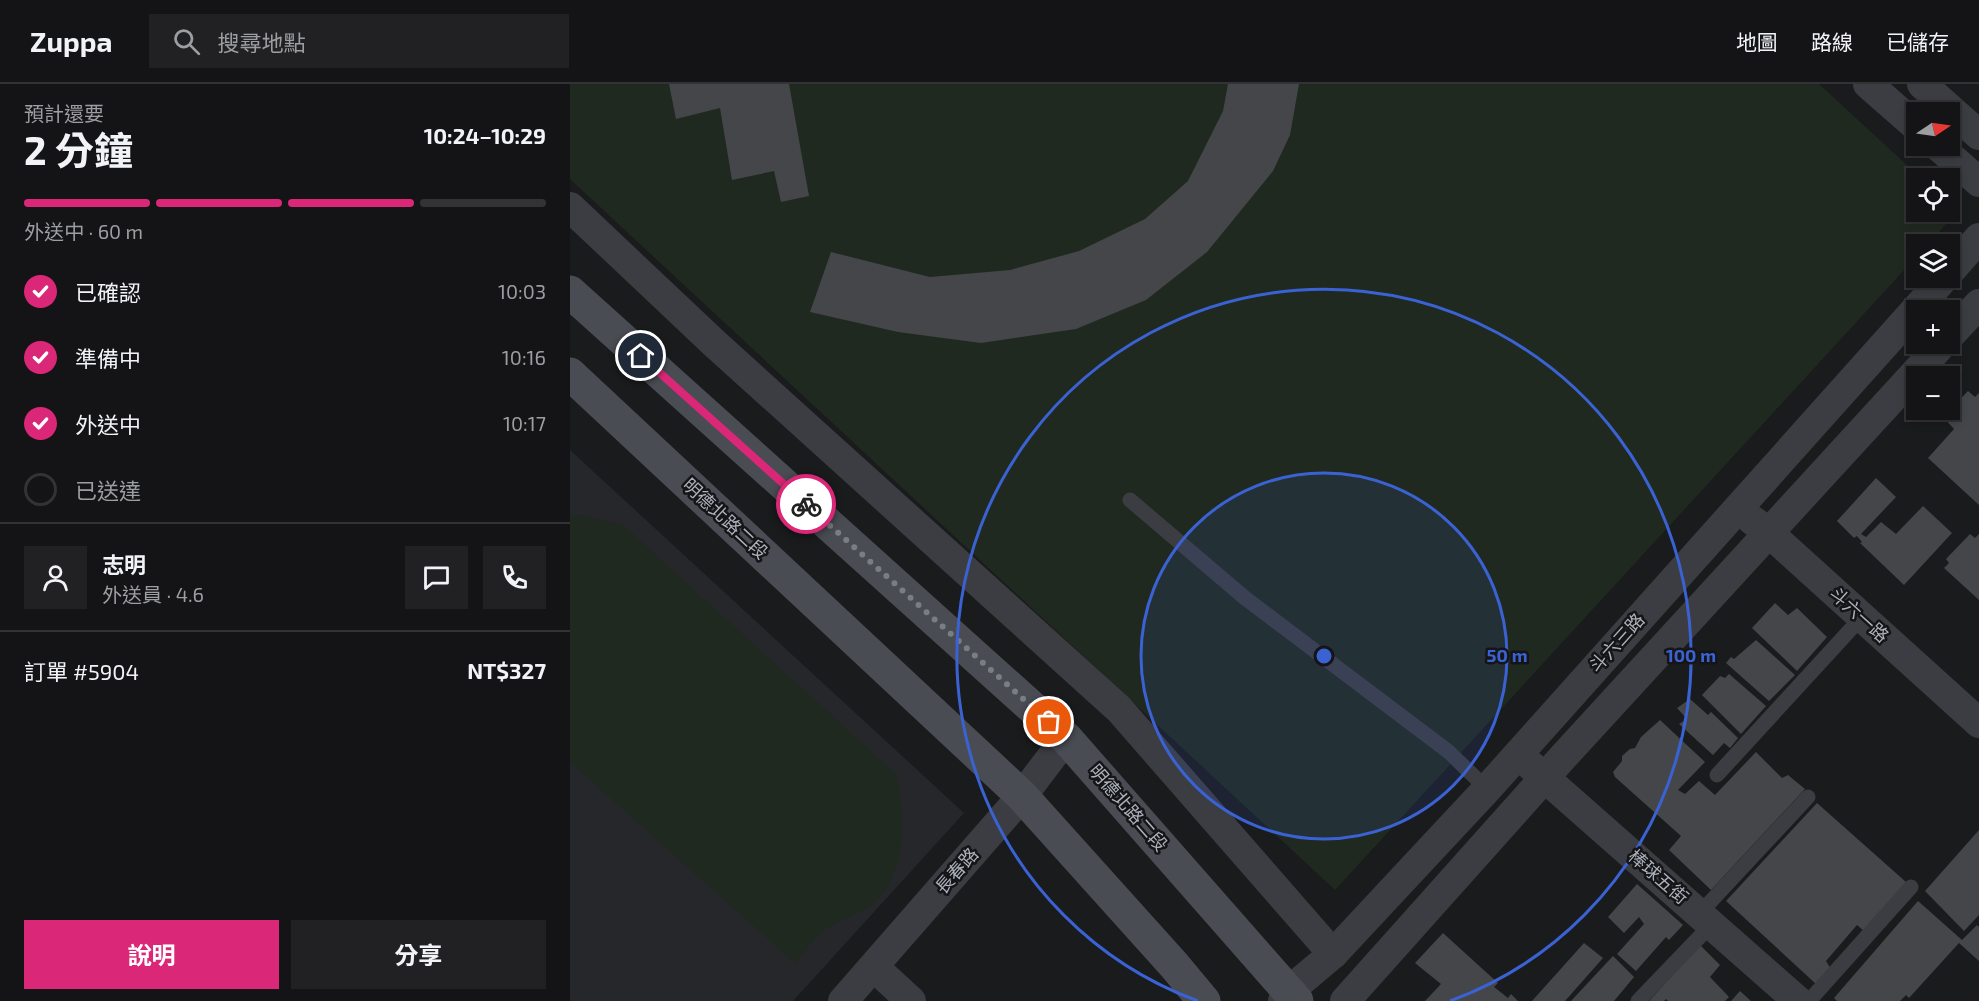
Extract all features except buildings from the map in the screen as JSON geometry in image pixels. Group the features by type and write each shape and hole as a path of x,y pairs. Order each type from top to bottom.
{"main road":[{"name":"明德北路二段","path":"570,292 1066,738 1290,997"},
{"name":"明德北路二段","path":"570,374 1022,796 1204,1001"}],"street":[{"path":"1868,84 1906,117"},
{"path":"1923,84 1979,135"},
{"path":"1949,156 1979,182"},
{"path":"570,207 714,343 1119,709 1333,954"},
{"path":"1960,260 1979,238"},
{"name":"斗六三路","path":"1290,997 1487,789 1935,288"},
{"path":"1960,324 1979,304"},
{"name":"斗六三路","path":"1345,1001 1545,777 1933,354"},
{"name":"斗六一路","path":"1737,509 1768,532 1979,723"},
{"name":"長春路","path":"843,1001 1022,796 1066,738"},
{"name":"棒球五街","path":"1517,755 1545,777 1798,1001"},
{"path":"874,967 911,1001"}],"lane":[{"path":"1130,500 1245,598 1449,752 1487,789"},
{"path":"1717,775 1862,617"},
{"path":"1638,1001 1808,797"},
{"path":"1809,1001 1911,887"}],"shaded area":[{"path":"570,84 1819,84 1910,168 1906,168 1906,222 1948,222 1937,234 1906,234 1906,268 1335,890 570,179"},
{"path":"570,450 964,813 793,1001 570,1001"},
{"path":"580,515 623,525 897,775 901,807 901,840 895,872 888,886 872,904 818,935 796,964 570,762 570,516"}],"way so far":[{"path":"806,504 1049,722"}],"route":[{"path":"641,356 806,504"}]}
